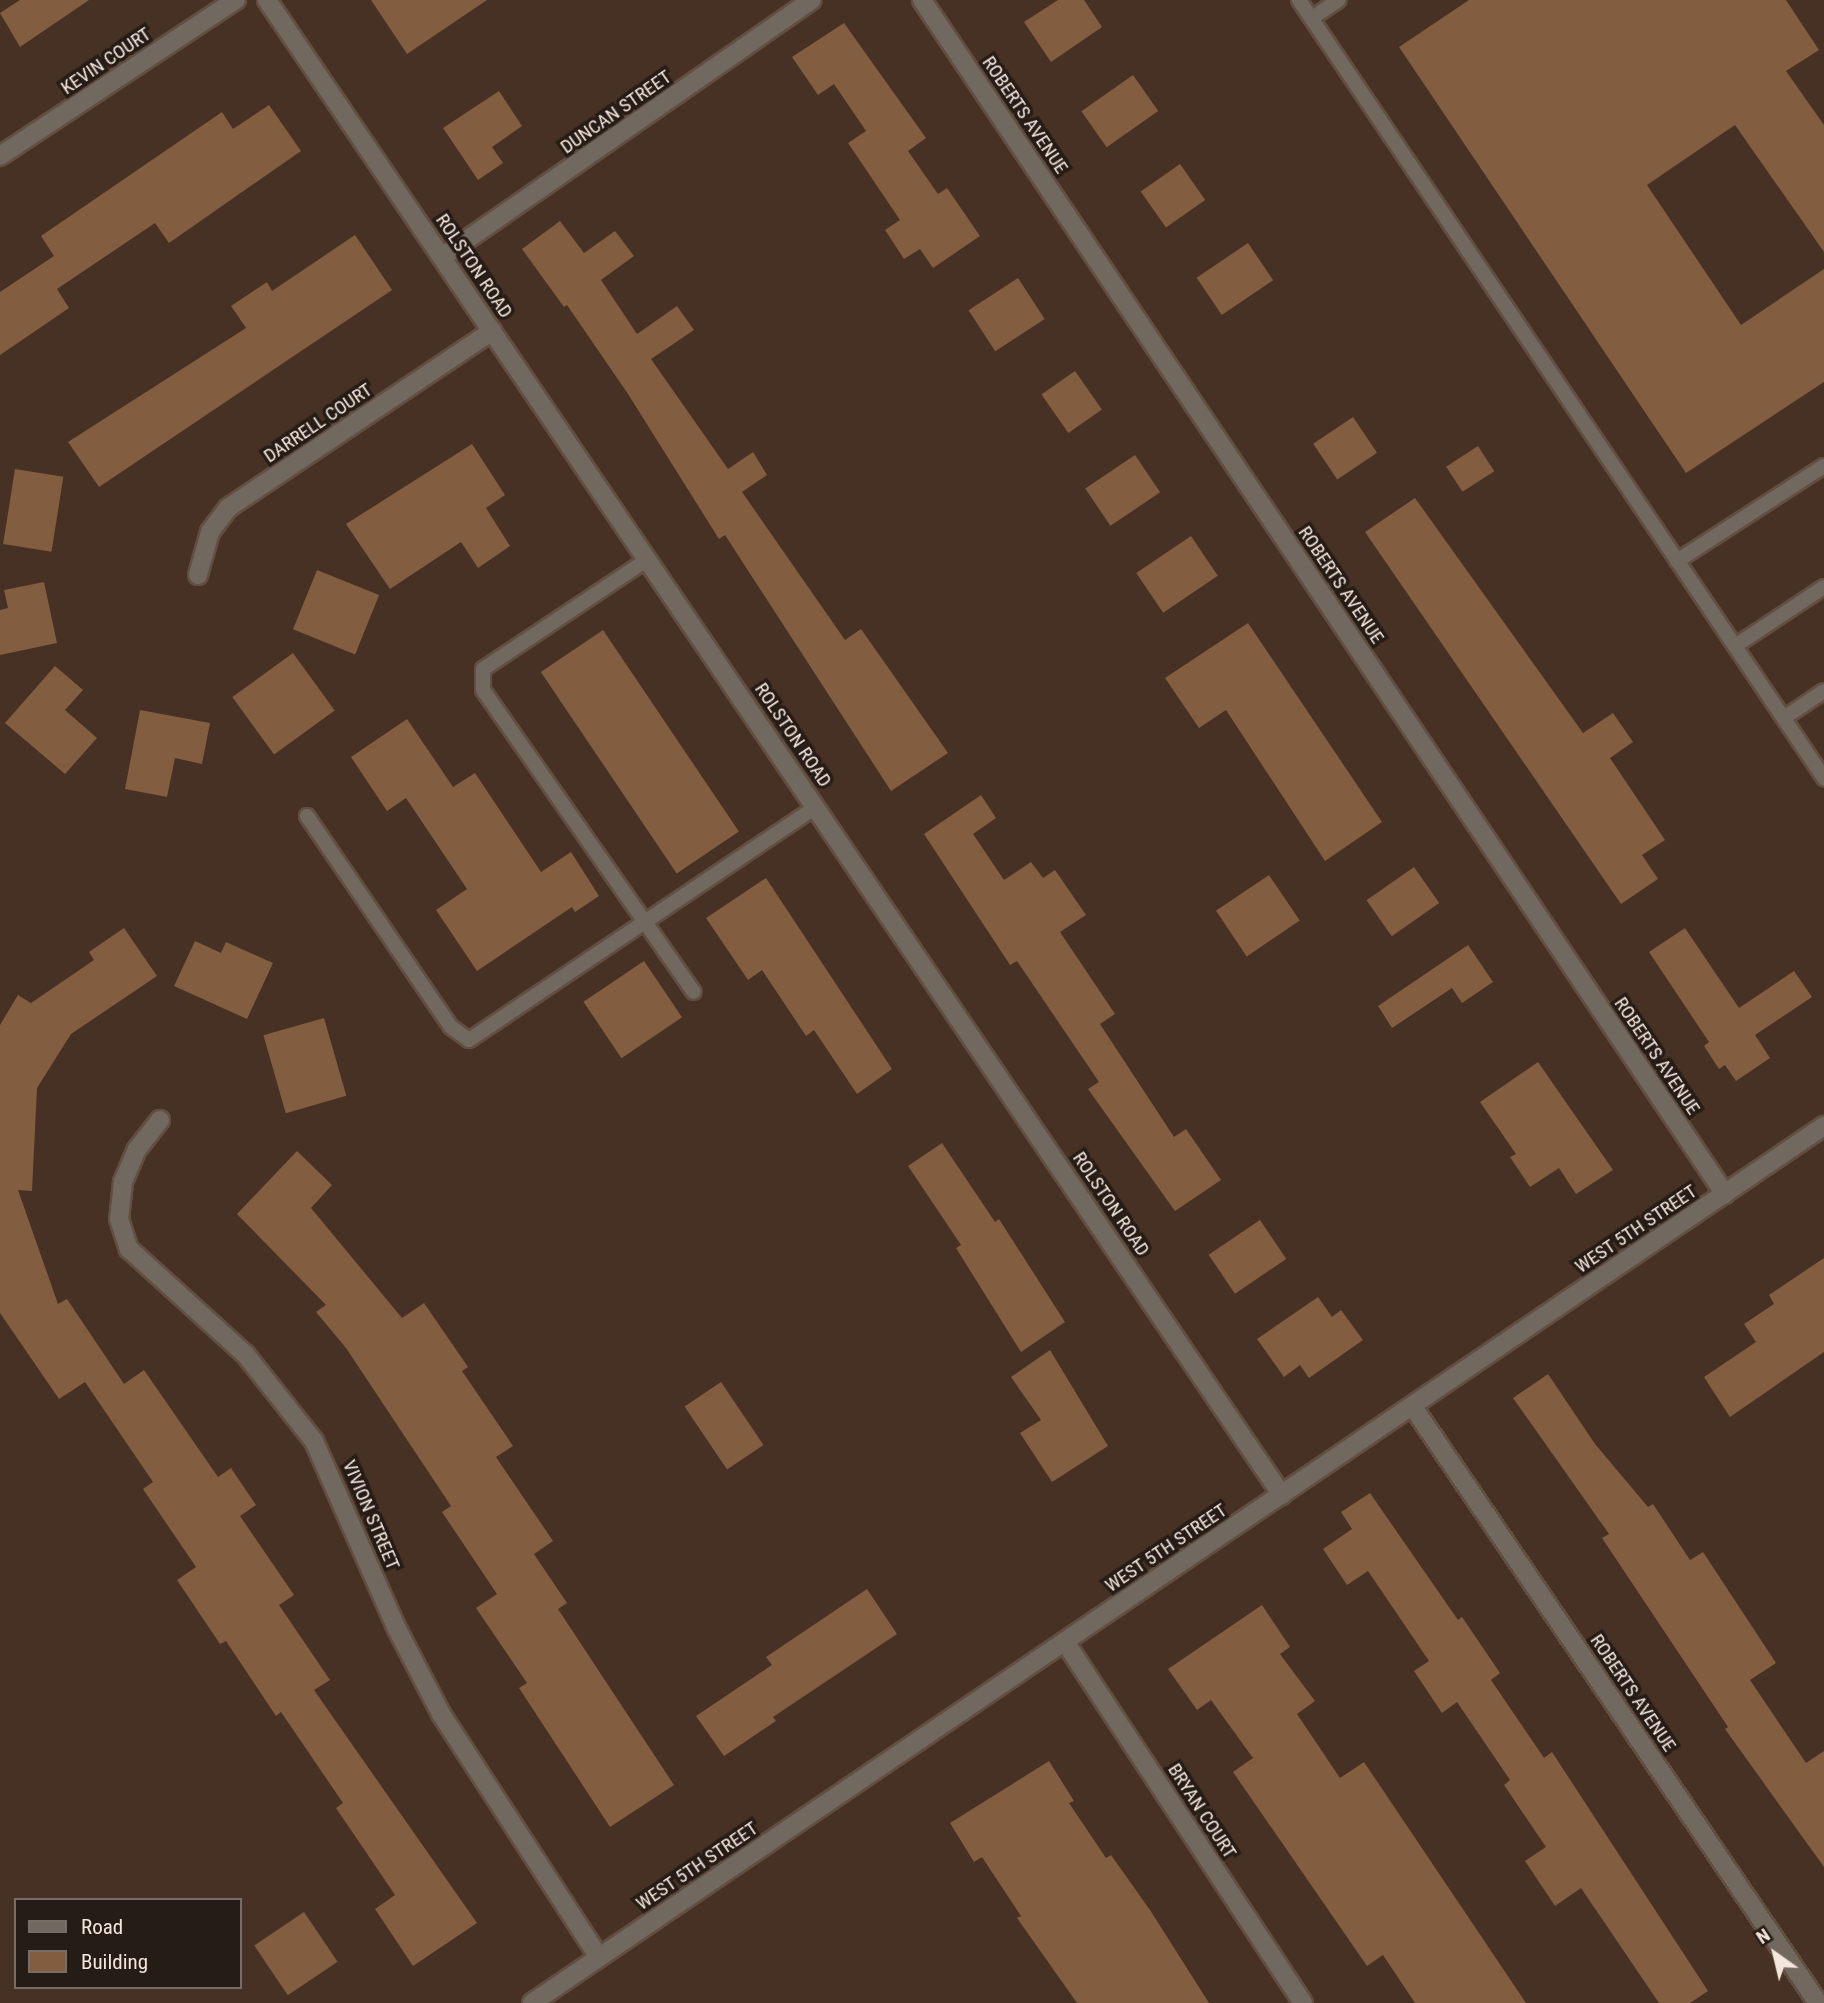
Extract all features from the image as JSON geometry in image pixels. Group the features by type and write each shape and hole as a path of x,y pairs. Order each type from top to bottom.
{"street":[{"name":"KEVIN COURT","path":"0,156 236,0"},
{"name":"ROLSTON ROAD","path":"267,0 1282,1494"},
{"name":"DUNCAN STREET","path":"442,257 812,0"},
{"name":"ROBERTS AVENUE","path":"922,0 1725,1194"},
{"name":"DARRELL COURT","path":"198,575 210,532 228,508 492,331"},
{"name":"VIVION STREET","path":"160,1120 137,1149 123,1182 119,1219 122,1234 130,1249 245,1354 314,1441 397,1629 441,1714 599,1957"},
{"name":"WEST 5TH STREET","path":"532,2003 1824,1126"},
{"name":"ROBERTS AVENUE","path":"1413,1407 1818,2003"},
{"name":"BRYAN COURT","path":"1065,1642 1303,2003"}],"lane":[{"path":"1298,0 1824,778"},
{"path":"1312,18 1339,0"},
{"path":"1677,561 1824,467"},
{"path":"648,559 482,669 483,690 694,992"},
{"path":"1735,646 1824,587"},
{"path":"1784,718 1824,691"},
{"path":"307,816 451,1027 469,1040 816,807"}],"building":[{"path":"20,0 89,0 20,47 0,13"},
{"path":"371,0 487,0 407,54"},
{"path":"1058,0 1084,0 1102,27 1051,62 1024,22"},
{"path":"1469,0 1786,0 1819,50 1786,71 1824,125 1824,252 1735,125 1647,185 1741,325 1824,269 1824,382 1686,473 1399,47"},
{"path":"844,23 926,138 908,151 938,194 947,188 980,236 933,268 920,249 904,259 885,230 900,220 848,143 866,131 834,84 818,95 792,57"},
{"path":"1133,75 1158,111 1107,147 1081,111"},
{"path":"499,91 522,126 492,147 503,163 478,180 443,128"},
{"path":"269,105 301,151 169,243 155,223 57,289 69,308 0,355 0,292 54,256 41,236 222,112 233,129"},
{"path":"1180,164 1205,200 1166,228 1141,192"},
{"path":"560,221 584,253 615,231 634,256 601,280 637,334 677,306 694,330 651,359 728,469 753,452 767,475 742,492 845,640 861,629 948,753 891,791 725,535 719,539 628,394 567,305 564,307 522,249"},
{"path":"355,235 392,290 99,487 68,442 246,328 231,306 267,282 272,291"},
{"path":"1248,243 1273,280 1222,315 1197,278"},
{"path":"1018,278 1045,319 995,351 969,310"},
{"path":"1075,371 1102,410 1068,433 1041,395"},
{"path":"1353,417 1377,453 1337,479 1313,444"},
{"path":"472,444 505,495 486,508 510,546 478,568 461,542 390,589 346,524"},
{"path":"1478,446 1494,471 1462,492 1446,467"},
{"path":"1135,455 1160,492 1110,526 1085,489"},
{"path":"15,469 63,477 52,552 3,544"},
{"path":"1415,498 1583,733 1613,713 1633,742 1610,758 1665,840 1642,855 1658,879 1621,904 1365,532"},
{"path":"1191,536 1218,576 1163,613 1136,573"},
{"path":"317,570 379,595 355,654 293,629"},
{"path":"44,582 57,643 0,655 0,610 8,608 4,590"},
{"path":"1248,623 1382,822 1325,861 1226,710 1199,728 1165,678"},
{"path":"603,630 739,831 677,873 541,672"},
{"path":"293,653 335,710 274,755 232,697"},
{"path":"55,666 83,690 65,710 97,738 65,774 5,723"},
{"path":"140,710 210,723 202,764 175,758 167,797 125,789"},
{"path":"407,719 453,787 475,773 541,872 571,852 599,896 575,912 572,907 477,971 436,910 467,889 406,798 387,811 351,757"},
{"path":"981,795 996,818 973,834 1004,880 1031,862 1043,878 1055,870 1086,915 1060,932 1115,1014 1100,1024 1174,1137 1186,1129 1221,1180 1175,1211 1088,1089 1099,1082 1017,961 1010,965 924,834"},
{"path":"1414,867 1439,903 1392,936 1366,900"},
{"path":"1269,875 1300,921 1247,956 1216,911"},
{"path":"766,878 892,1069 857,1094 814,1030 806,1036 762,970 748,980 706,918"},
{"path":"124,928 157,976 71,1034 37,1088 32,1191 18,1190 58,1304 67,1299 124,1384 144,1370 218,1477 231,1468 256,1505 240,1516 294,1595 279,1605 330,1680 314,1690 477,1923 413,1966 375,1909 395,1895 336,1808 343,1803 281,1712 276,1716 226,1641 220,1644 177,1580 196,1567 143,1489 153,1482 85,1382 59,1399 0,1313 0,1025 18,995 31,1003 94,960 89,952"},
{"path":"1685,928 1739,1008 1794,971 1812,997 1755,1035 1770,1058 1736,1081 1725,1065 1719,1069 1704,1046 1709,1042 1649,952"},
{"path":"195,941 221,953 226,942 273,963 247,1019 174,986"},
{"path":"1468,945 1493,982 1462,1003 1452,988 1392,1028 1378,1006"},
{"path":"644,961 682,1017 622,1058 583,1002"},
{"path":"324,1018 346,1096 286,1113 263,1035"},
{"path":"1538,1062 1613,1170 1576,1194 1559,1168 1530,1187 1510,1157 1516,1154 1480,1102"},
{"path":"942,1143 995,1222 999,1219 1065,1322 1021,1352 956,1248 961,1245 908,1166"},
{"path":"297,1151 332,1185 311,1208 402,1318 424,1303 468,1367 462,1371 513,1446 496,1457 553,1541 534,1554 567,1603 558,1609 674,1785 610,1827 519,1688 527,1683 476,1608 497,1594 442,1512 451,1506 346,1348 316,1312 326,1305 237,1214"},
{"path":"1260,1220 1286,1259 1235,1294 1209,1255"},
{"path":"1824,1258 1824,1352 1730,1417 1704,1377 1756,1342 1744,1324 1774,1304 1769,1295"},
{"path":"1318,1297 1332,1317 1341,1310 1363,1340 1309,1378 1300,1365 1284,1377 1257,1339"},
{"path":"1050,1350 1108,1446 1052,1482 1020,1433 1041,1420 1011,1377"},
{"path":"1548,1374 1595,1444 1648,1507 1653,1504 1690,1560 1703,1552 1776,1663 1750,1680 1806,1763 1824,1751 1824,1867 1725,1729 1728,1727 1602,1538 1609,1534 1513,1398"},
{"path":"721,1382 763,1445 727,1470 685,1407"},
{"path":"1370,1493 1458,1620 1462,1617 1500,1673 1491,1680 1544,1758 1552,1752 1708,1991 1690,2003 1659,2003 1581,1888 1555,1906 1525,1861 1546,1847 1504,1785 1510,1780 1457,1702 1442,1713 1414,1671 1429,1661 1368,1571 1347,1585 1323,1549 1352,1529 1341,1512"},
{"path":"867,1589 897,1634 773,1717 776,1721 724,1756 696,1716 772,1665 766,1657"},
{"path":"1262,1605 1290,1647 1280,1654 1315,1701 1297,1714 1340,1778 1364,1762 1526,2003 1415,2003 1383,1955 1367,1966 1233,1772 1253,1758 1211,1700 1197,1710 1168,1669"},
{"path":"1049,1761 1074,1801 1069,1803 1106,1858 1111,1855 1150,1910 1209,2003 1077,2003 1017,1918 1021,1916 982,1857 974,1862 950,1823"},
{"path":"304,1912 338,1962 288,1995 254,1946"}]}
